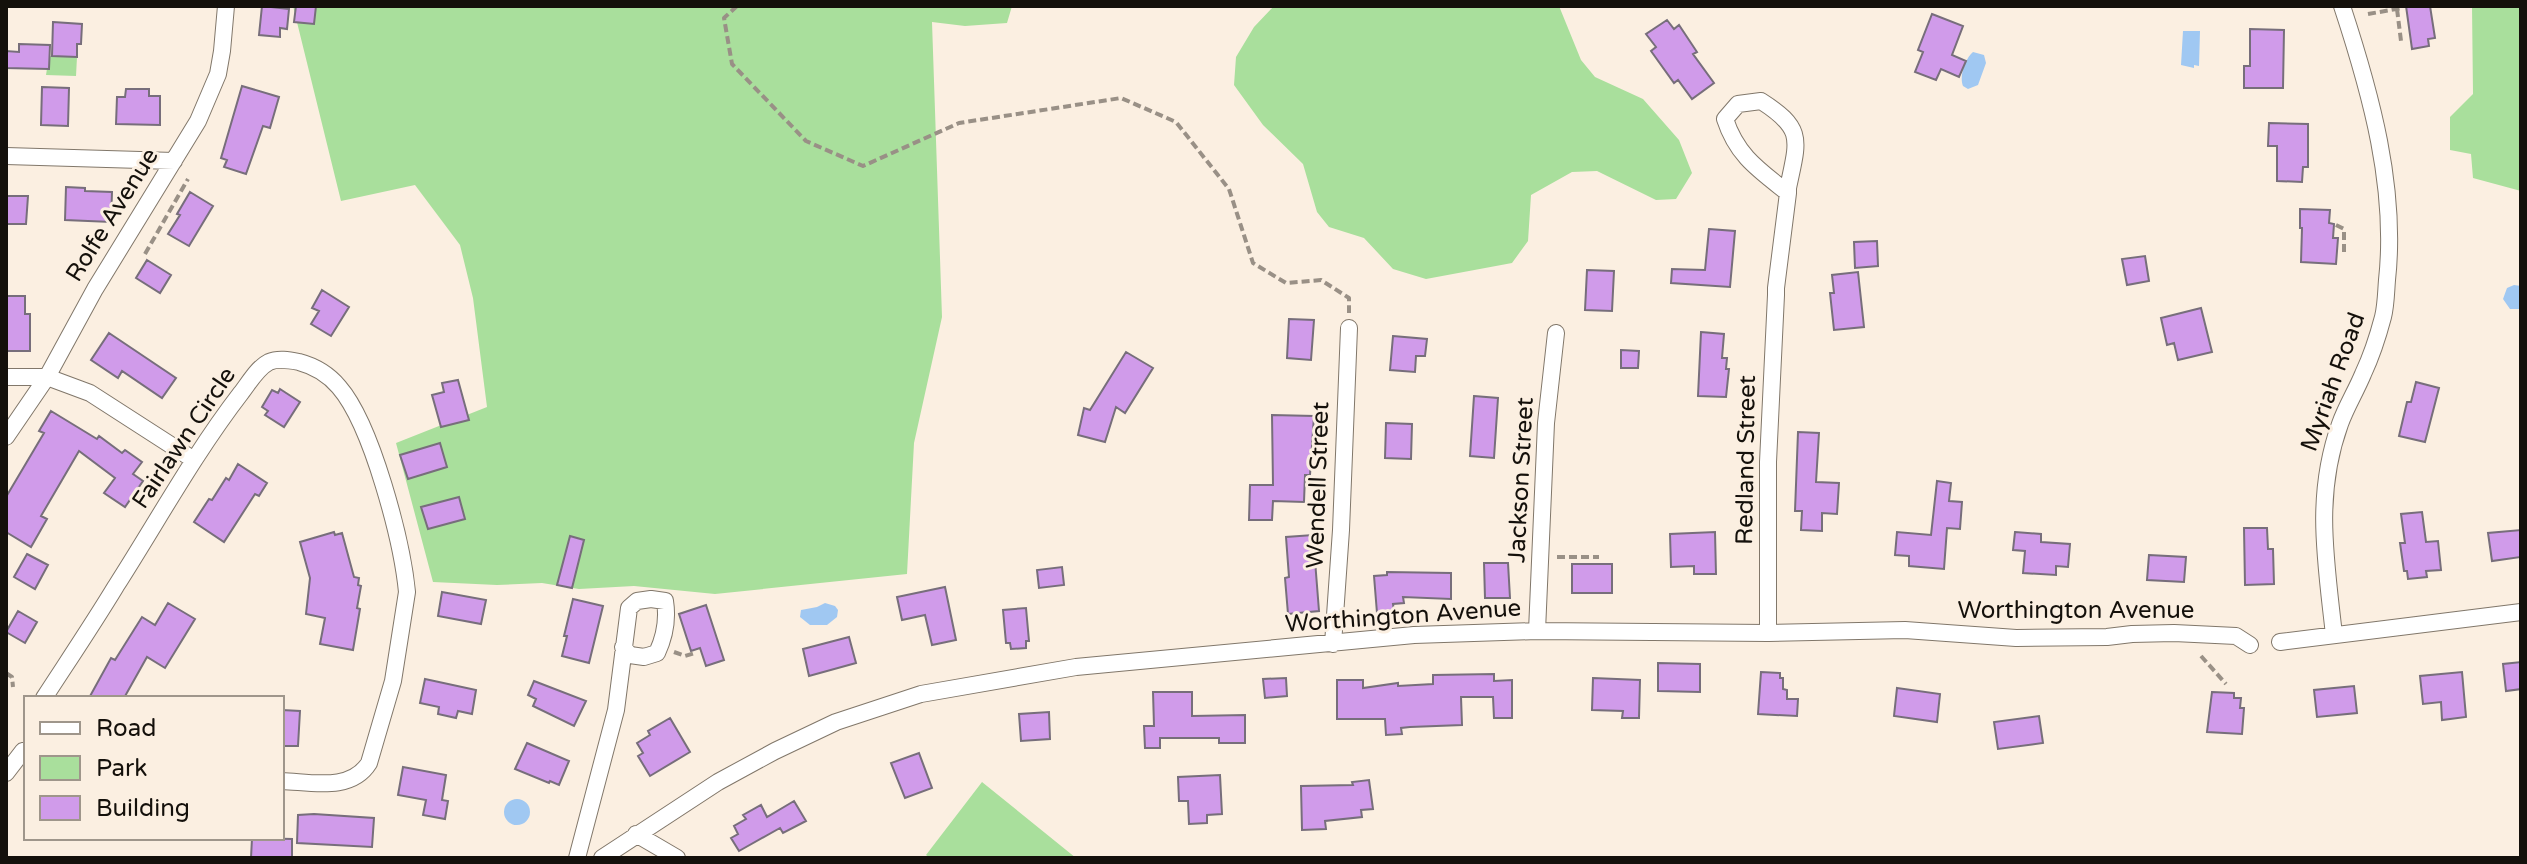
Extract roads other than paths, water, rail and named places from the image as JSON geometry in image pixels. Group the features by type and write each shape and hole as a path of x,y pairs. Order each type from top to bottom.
{"street":[{"name":"Rolfe Avenue","path":"6,437 47,377 74,324 198,121 215,82 222,51 226,6"},
{"name":"Myriah Road","path":"2334,635 2323,530 2327,467 2340,423 2363,375 2383,315 2389,262 2390,205 2371,106 2342,6"},
{"name":"Redland Street","path":"1768,633 1768,462 1776,288 1794,158 1795,134 1785,116 1761,101 1738,104 1725,119 1731,139 1750,164 1788,193"},
{"path":"6,156 174,161"},
{"name":"Wendell Street","path":"1333,644 1349,328"},
{"name":"Jackson Street","path":"1537,631 1546,423 1556,333"},
{"name":"Fairlawn Circle","path":"45,696 224,415 261,367 280,359 300,362 332,380 354,408 363,426 391,514 405,575 406,609 389,700 369,763 358,775 343,782 284,781"},
{"path":"6,377 47,377 90,393 194,460"},
{"path":"2280,642 2521,612"},
{"name":"Worthington Avenue","path":"602,858 718,782 836,722 915,696 977,683 1110,663 1442,633 1537,631 1768,633 1905,630 2028,638 2174,633 2236,636 2250,645"},
{"path":"577,858 616,710 623,647"},
{"path":"6,773 24,748"},
{"path":"636,834 677,858"}],"water":[{"path":"2183,31 2200,31 2199,66 2194,65 2194,68 2181,65"},
{"path":"1973,52 1984,55 1986,63 1978,85 1968,89 1963,86 1962,73"},
{"path":"2521,286 2521,309 2510,309 2503,299 2507,288"},
{"path":"825,603 838,610 837,617 827,625 810,625 800,617 801,610"},
{"path":"517,799 526,803 530,812 526,821 517,825 508,821 504,812 508,803"}]}
